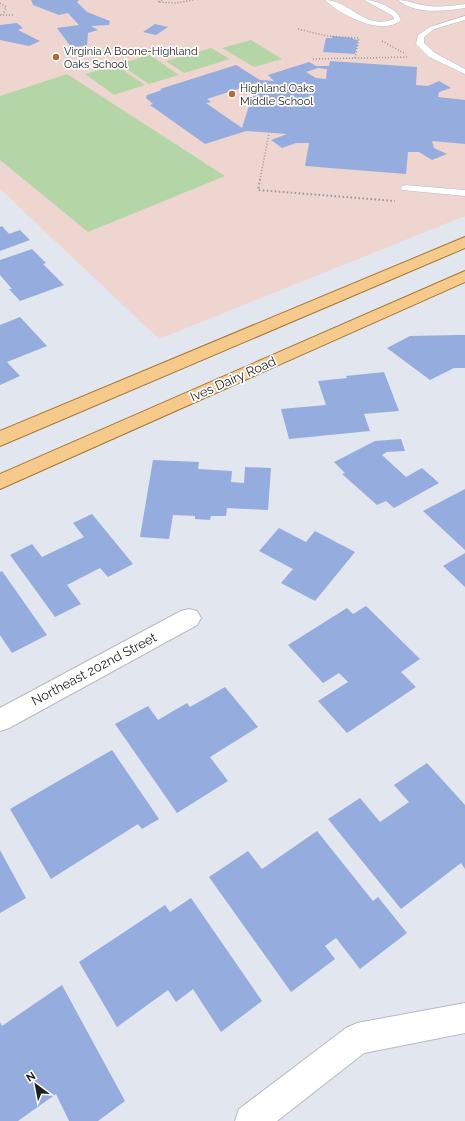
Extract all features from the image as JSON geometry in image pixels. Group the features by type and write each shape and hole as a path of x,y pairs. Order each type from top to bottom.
{"main road":[{"path":"0,439 465,242"},
{"name":"Ives Dairy Road","path":"0,482 465,276"}],"street":[{"name":"Northeast 202nd Street","path":"0,720 189,618"},
{"path":"251,1121 358,1039 465,1018"}],"lane":[{"path":"328,0 371,23 389,24 398,20 396,15 368,0"},
{"path":"401,0 417,7 442,9 465,6"},
{"path":"465,18 432,28 420,36 420,44 432,55 465,72"},
{"path":"407,188 465,193"}],"path":[{"path":"162,0 158,2 176,3 194,0"},
{"path":"0,3 6,7 3,14"},
{"path":"0,14 14,15"},
{"path":"298,29 327,36 359,38 364,36"},
{"path":"355,58 359,38"},
{"path":"312,59 413,57 381,41"},
{"path":"269,133 258,190 404,202 407,188"}],"shaded area":[{"name":"Highland Oaks Middle School","path":"0,0 465,0 465,216 159,339 0,189"}],"green space":[{"path":"251,40 282,59 254,67 222,48"},
{"path":"211,48 230,59 184,73 166,61"},
{"path":"150,55 179,75 149,84 119,64"},
{"path":"116,65 145,85 114,95 85,74"},
{"path":"67,74 225,176 88,232 0,160 0,96"}],"building":[{"path":"31,0 79,0 77,2 87,12 110,21 109,25 91,26 98,30 88,33 87,46 71,47 57,28 79,25 68,13 59,15 33,5"},
{"path":"17,23 23,28 18,30 40,41 29,46 0,40 0,25"},
{"path":"155,24 168,27 156,35 143,32"},
{"path":"332,36 353,38 358,40 355,54 323,52 326,38 332,38"},
{"name":"Highland Oaks Middle School","path":"330,61 417,67 416,85 428,86 439,81 451,88 439,92 438,97 465,100 465,144 432,141 434,148 447,154 432,160 419,152 408,152 406,174 305,166 309,143 296,143 282,148 271,140 287,134 246,131 205,144 150,105 153,104 146,98 147,95 162,90 160,89 236,65 260,80 274,81 268,75 309,62 316,66 329,66","holes":["318,68 327,69 326,79 316,78 306,72","256,83 242,128 206,103 211,102 207,99"]},
{"path":"2,226 9,234 20,230 30,240 0,251 0,227"},
{"path":"32,249 46,263 43,264 64,285 20,301 9,289 12,289 0,275 0,260"},
{"path":"20,317 47,346 7,362 20,376 0,385 0,325"},
{"path":"465,335 465,368 454,368 430,380 387,348 410,336"},
{"path":"384,372 399,411 364,414 370,431 289,439 281,409 326,405 318,381"},
{"path":"401,439 405,451 387,452 382,455 406,477 422,468 439,483 394,508 386,501 377,505 342,474 345,473 334,462 375,441"},
{"path":"153,460 199,462 198,469 232,471 231,482 244,483 245,467 271,468 268,510 227,508 226,516 211,516 210,520 195,519 195,516 173,515 169,539 140,537"},
{"path":"465,489 465,550 423,511"},
{"path":"92,514 133,564 108,577 100,568 67,585 81,604 55,617 10,555 32,544 42,557 84,537 73,523"},
{"path":"279,528 306,542 315,531 355,552 315,601 281,583 293,569 259,551"},
{"path":"465,553 465,587 443,566"},
{"path":"2,571 47,635 12,653 0,635 0,572"},
{"path":"366,606 420,659 401,672 416,687 347,733 318,701 348,682 339,673 323,683 288,645 347,608 353,614"},
{"path":"225,687 258,727 210,757 228,781 177,813 115,724 148,706 158,720 187,703 190,707"},
{"path":"112,750 159,819 142,829 138,824 51,879 10,809"},
{"path":"427,763 465,805 465,869 461,863 401,909 328,819 360,798 380,822 409,802 394,785"},
{"path":"317,831 373,901 378,897 407,933 360,969 336,938 325,946 335,959 291,992 209,877 248,851 262,869"},
{"path":"0,850 26,898 0,913"},
{"path":"191,898 262,1001 221,1032 193,989 176,1002 168,990 117,1027 79,962 165,905 170,912"},
{"path":"62,985 125,1101 98,1121 69,1121 56,1094 18,1121 0,1121 0,1022 2,1026"}],"place":[{"name":"Virginia A Boone-Highland Oaks School","path":"56,57"},
{"name":"Highland Oaks Middle School","path":"232,94"}]}
